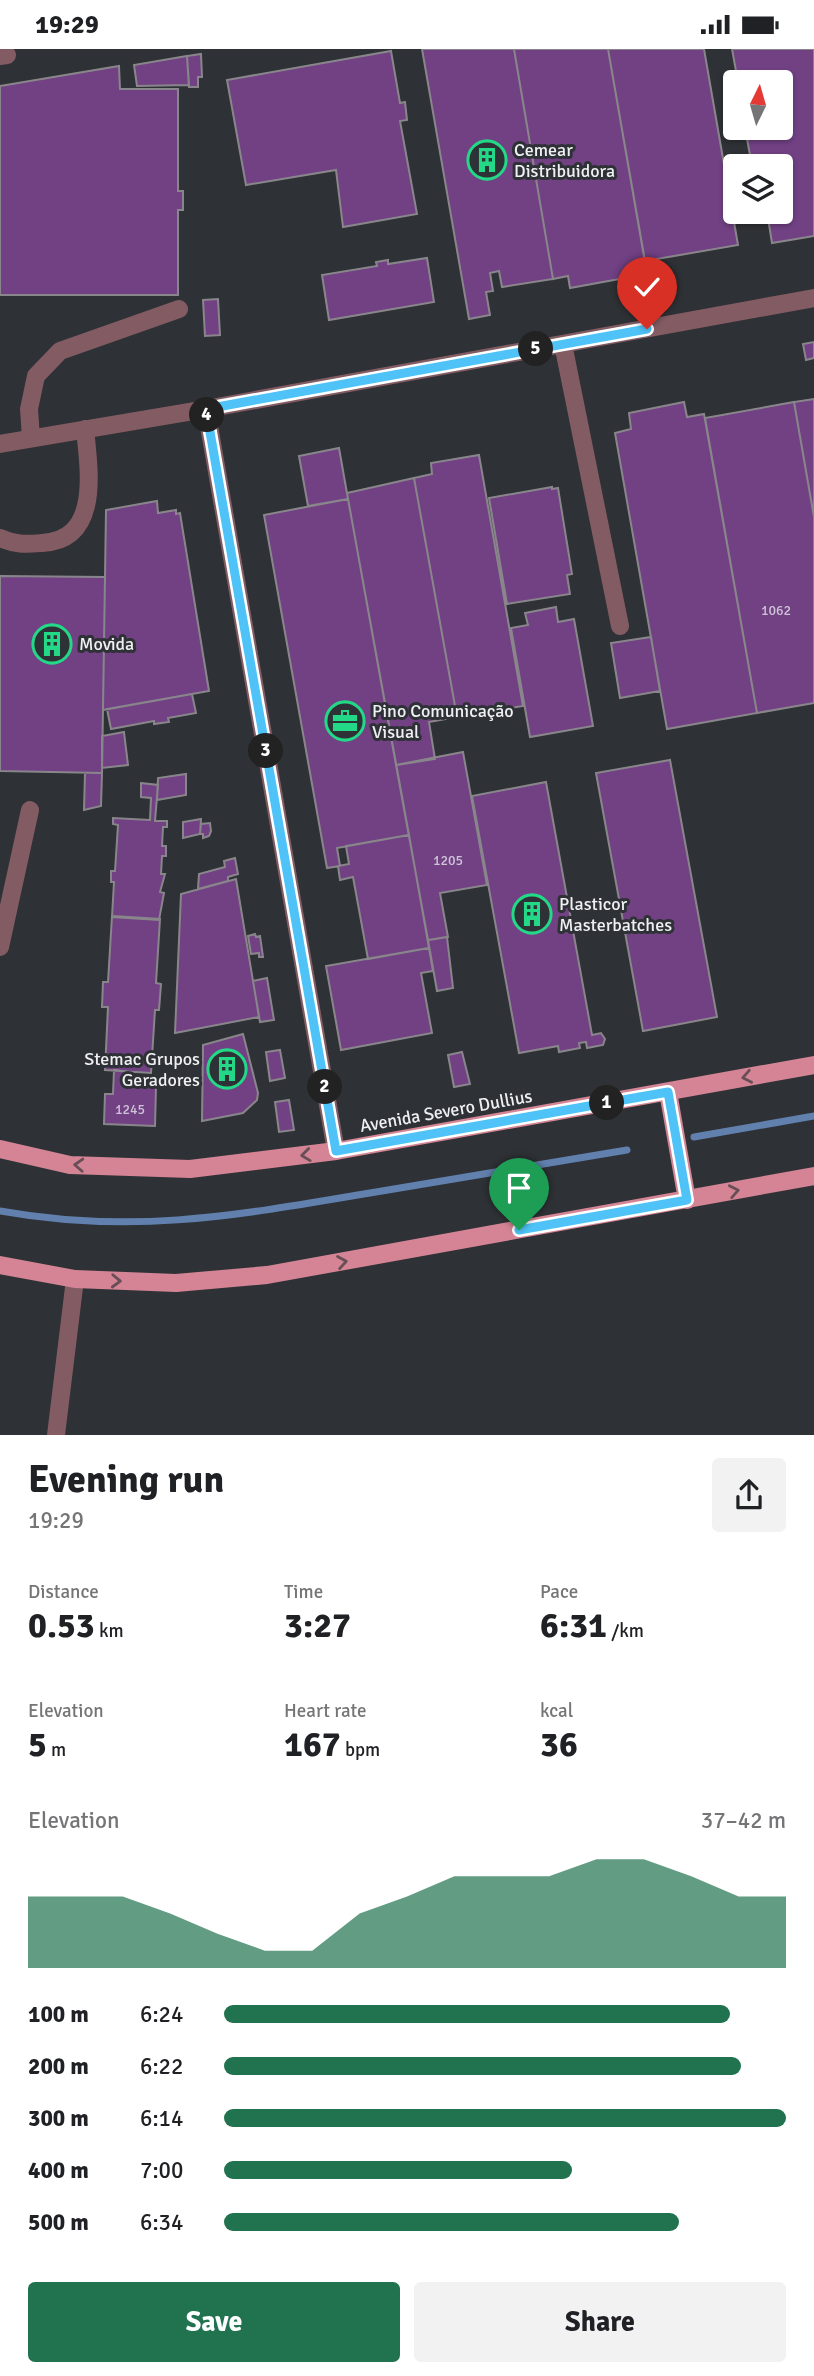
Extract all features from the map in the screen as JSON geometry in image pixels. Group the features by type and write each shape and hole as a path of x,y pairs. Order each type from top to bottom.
{"main road":[{"name":"Avenida Severo Dullius","path":"0,1149 70,1165 190,1169 336,1151 814,1065"},
{"path":"668,1092 687,1200"},
{"path":"0,1265 75,1279 176,1283 267,1275 814,1176"}],"street":[{"path":"0,443 206,409 814,298"},
{"path":"31,439 29,409 36,376 60,351 179,309"},
{"path":"563,344 620,625"},
{"path":"206,409 336,1151"},
{"path":"0,538 15,544 58,542 77,526 89,499 85,429"},
{"path":"0,947 30,810"},
{"path":"56,1434 75,1279"}],"building":[{"name":"Cemear Distribuidora","path":"422,49 514,49 553,279 502,287 499,271 490,273 493,291 486,292 490,315 469,319"},
{"path":"514,49 608,49 647,274 570,288 568,276 553,279"},
{"path":"608,49 704,49 723,159 723,224 734,224 738,245 645,261"},
{"path":"732,49 814,49 814,236 772,243 769,224 793,224 793,154 750,154 747,140 793,140 793,70 736,70"},
{"path":"391,51 400,103 405,102 407,120 400,121 417,214 343,227 336,170 246,185 227,80"},
{"path":"201,54 202,77 198,77 198,87 189,87 187,56"},
{"path":"187,56 189,85 137,86 134,65"},
{"path":"119,66 120,89 178,89 178,191 183,191 183,210 178,210 178,295 0,295 0,86"},
{"path":"427,258 434,302 329,320 322,275 377,266 376,262 388,260 388,264"},
{"path":"218,299 220,335 205,336 203,300"},
{"path":"814,342 814,358 806,360 803,344"},
{"path":"814,399 814,517 794,402"},
{"path":"684,402 687,417 704,414 757,713 667,729 615,433 631,429 629,413"},
{"path":"794,402 814,517 814,703 757,713 705,418"},
{"path":"339,448 348,499 308,506 299,456"},
{"path":"479,455 523,706 457,717 414,478 432,474 431,463"},
{"path":"414,478 457,717 429,722 435,759 396,765 347,493"},
{"path":"558,488 572,574 567,575 570,594 507,604 489,498"},
{"path":"348,499 409,835 337,848 340,866 327,868 264,515"},
{"path":"157,501 158,513 176,510 176,514 180,513 209,691 103,710 106,510"},
{"name":"Movida","path":"0,576 105,577 102,773 0,771"},
{"path":"556,607 558,622 574,619 593,726 530,737 511,628 528,625 525,613"},
{"path":"651,637 660,691 620,698 611,643"},
{"path":"192,694 196,713 168,718 169,722 154,724 154,721 111,729 107,709"},
{"path":"124,732 128,765 102,768 102,736"},
{"path":"463,752 487,885 440,893 448,937 428,940 396,765"},
{"path":"670,760 717,1017 643,1031 596,773"},
{"path":"85,773 102,773 101,806 84,810"},
{"path":"186,774 186,795 157,800 158,778"},
{"name":"Plasticor Masterbatches","path":"546,782 592,1035 601,1033 605,1039 603,1045 587,1048 586,1042 579,1043 580,1048 559,1052 558,1046 519,1053 472,796"},
{"path":"141,783 158,785 155,821 167,821 167,827 163,827 162,846 166,846 166,856 162,856 161,874 165,874 160,892 164,893 159,920 112,917 114,882 111,882 111,871 115,871 118,825 113,824 113,818 150,820 151,798 141,797"},
{"path":"201,819 200,834 183,838 183,822"},
{"path":"210,823 209,836 203,838 203,834 200,834 201,824"},
{"path":"409,835 429,948 368,959 353,877 340,880 338,866 349,864 346,846"},
{"path":"235,858 238,874 228,877 228,881 198,889 199,874 225,867 224,861"},
{"path":"236,879 259,1017 175,1033 181,894"},
{"path":"112,916 160,919 156,983 161,984 159,1010 155,1010 151,1073 105,1070 108,1007 102,1007 103,982 108,982"},
{"path":"255,934 256,937 260,936 263,957 259,957 259,953 251,954 248,936"},
{"path":"447,937 453,988 437,991 428,940"},
{"path":"429,948 433,971 421,973 432,1033 341,1050 326,966"},
{"path":"267,978 274,1020 260,1022 253,981"},
{"name":"Stemac Grupos Geradores","path":"243,1034 258,1093 257,1100 243,1113 202,1121 203,1045"},
{"path":"280,1050 285,1078 270,1081 266,1052"},
{"path":"462,1052 470,1084 454,1087 448,1055"},
{"path":"114,1070 131,1072 131,1087 156,1087 155,1126 104,1124 105,1094 113,1094"},
{"path":"289,1100 294,1130 279,1132 275,1102"}],"waterway":[{"path":"694,1137 814,1116"},
{"path":"0,1211 49,1218 141,1222 231,1215 627,1150"}],"place":[{"name":"Cemear Distribuidora","path":"487,160"},
{"name":"Movida","path":"52,644"},
{"name":"Pino Comunicação Visual","path":"345,721"},
{"name":"Plasticor Masterbatches","path":"532,914"},
{"name":"Stemac Grupos Geradores","path":"227,1069"}],"route":[{"path":"519,1230 687,1200 668,1092 336,1151 206,409 647,329"}]}
